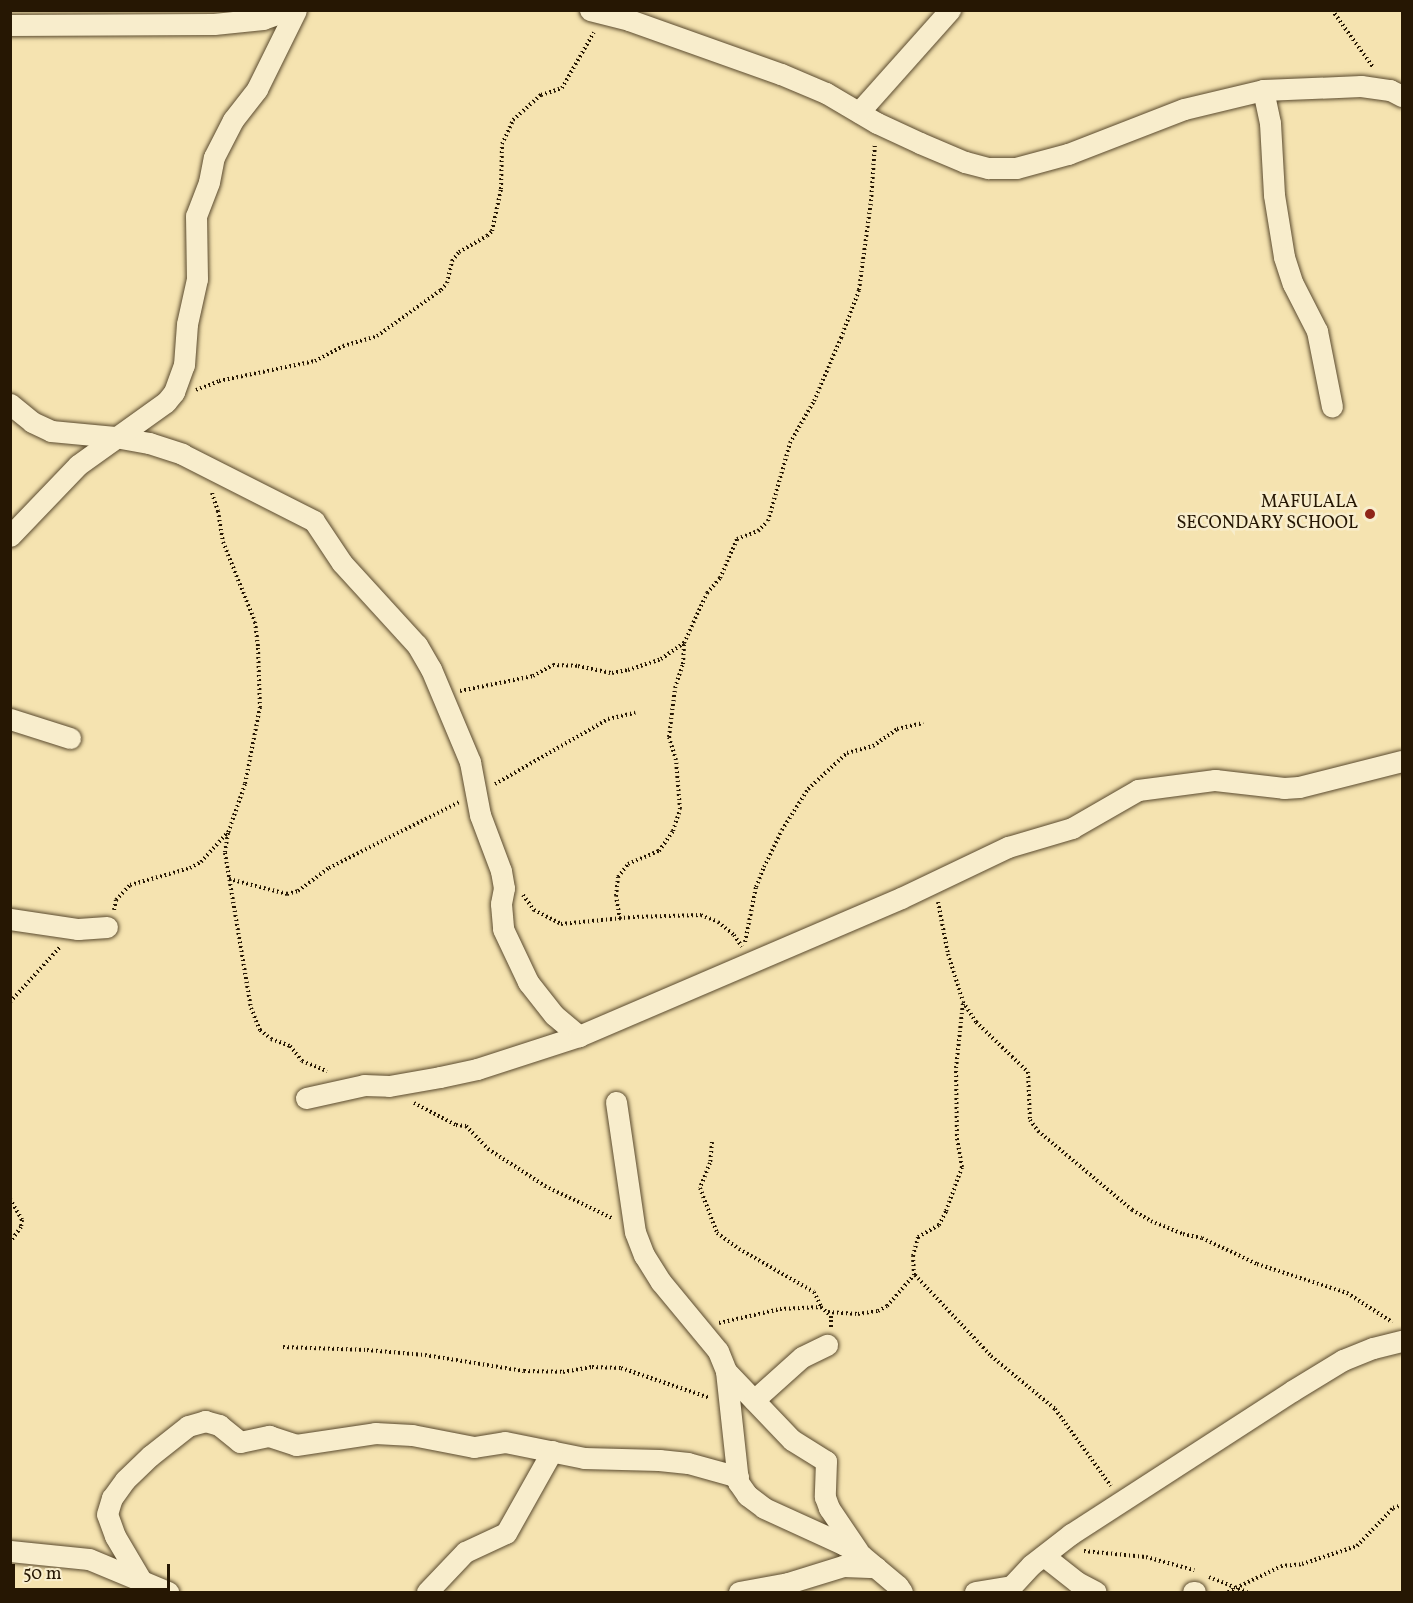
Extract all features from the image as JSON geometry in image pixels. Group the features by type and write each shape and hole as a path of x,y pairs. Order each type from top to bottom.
{"street":[{"path":"10,26 214,24 263,19 288,10"},
{"path":"10,536 78,465 115,436 166,402 179,382 197,279 196,216 209,182 214,157 233,120 256,89 296,10"},
{"path":"590,10 617,17 781,74 826,93 868,117 965,162 988,168 1016,168 1068,154 1184,109 1263,90 1361,86 1396,93"},
{"path":"868,117 950,10"},
{"path":"1263,90 1270,123 1274,195 1284,256 1293,284 1317,331 1332,407"},
{"path":"10,404 32,422 51,432 115,436 149,443 182,454 314,521 342,563 417,645 442,694 470,762 476,794 502,881 500,920 524,973 554,1015 579,1036"},
{"path":"10,719 70,738"},
{"path":"306,1098 364,1085 389,1086 477,1069 579,1036 742,957 935,883 1008,847 1079,825 1138,790 1215,780 1284,788 1299,787 1402,761"},
{"path":"10,919 78,929 107,927"},
{"path":"616,1102 635,1232 644,1255 661,1282 718,1351 726,1371 738,1477 747,1495 764,1508 843,1544 868,1561 900,1589 919,1593"},
{"path":"975,1593 1009,1589 1051,1550 1120,1502 1343,1360 1398,1333"},
{"path":"754,1400 802,1357 827,1345"},
{"path":"726,1371 792,1440 826,1461 825,1497 829,1508 868,1561"},
{"path":"141,1580 115,1536 107,1514 112,1498 125,1480 150,1456 194,1424 205,1421 219,1425 240,1442 269,1436 287,1444 306,1444 375,1434 435,1438 474,1447 505,1442 584,1458 688,1463 738,1477"},
{"path":"427,1593 465,1552 506,1533 552,1451"},
{"path":"1051,1550 1077,1582 1096,1593"},
{"path":"10,1551 89,1559 168,1593"},
{"path":"739,1593 788,1583 843,1566 868,1561"}],"path":[{"path":"1332,10 1396,93"},
{"path":"193,392 219,381 315,361 343,346 377,336 441,290 447,282 452,261 459,252 492,231 501,189 502,144 513,120 541,95 562,88 592,33 617,17"},
{"path":"620,918 616,896 618,877 628,864 659,851 674,831 680,809 676,760 669,737 675,688 683,664 684,643 706,593 720,578 737,539 758,531 768,521 790,442 823,382 859,290 871,201 868,117"},
{"path":"211,491 218,511 223,542 255,622 260,681 260,707 245,784 228,833 225,853 251,1008 260,1030 272,1039 290,1046 302,1062 364,1085"},
{"path":"442,694 533,676 553,665 578,666 612,673 628,670 661,659 684,643"},
{"path":"229,879 287,894 298,891 329,868 530,766 558,746 608,719 635,713"},
{"path":"742,957 749,936 756,886 782,830 808,789 847,753 873,746 897,729 923,723"},
{"path":"107,927 113,921 116,900 130,885 190,868 201,862 228,833"},
{"path":"502,881 520,892 534,910 561,924 620,918 701,915 718,922 734,935 742,957"},
{"path":"935,883 948,954 963,1002 976,1022 1028,1072 1030,1120 1038,1131 1132,1210 1151,1221 1182,1234 1202,1238 1257,1264 1347,1293 1398,1333"},
{"path":"10,1002 78,929"},
{"path":"963,1002 956,1068 957,1140 962,1167 942,1222 926,1231 914,1245 915,1275 991,1356 1055,1409 1105,1475 1120,1502"},
{"path":"389,1086 404,1098 456,1125 466,1126 488,1149 545,1186 600,1210 635,1232"},
{"path":"712,1142 710,1163 700,1188 717,1233 739,1249 813,1292 821,1307 831,1316 831,1333 827,1345"},
{"path":"10,1198 22,1220 21,1227 10,1242"},
{"path":"828,1312 858,1314 878,1311 887,1306 915,1275"},
{"path":"698,1327 780,1309 821,1307"},
{"path":"283,1347 425,1355 524,1371 562,1372 592,1366 621,1368 731,1405"},
{"path":"1228,1593 1281,1566 1302,1564 1357,1546 1393,1508 1402,1505"},
{"path":"1051,1550 1146,1557 1196,1571"},
{"path":"1198,1587 1236,1588 1247,1593"}],"place":[{"name":"MAFULALA SECONDARY SCHOOL","path":"1370,514"}]}
